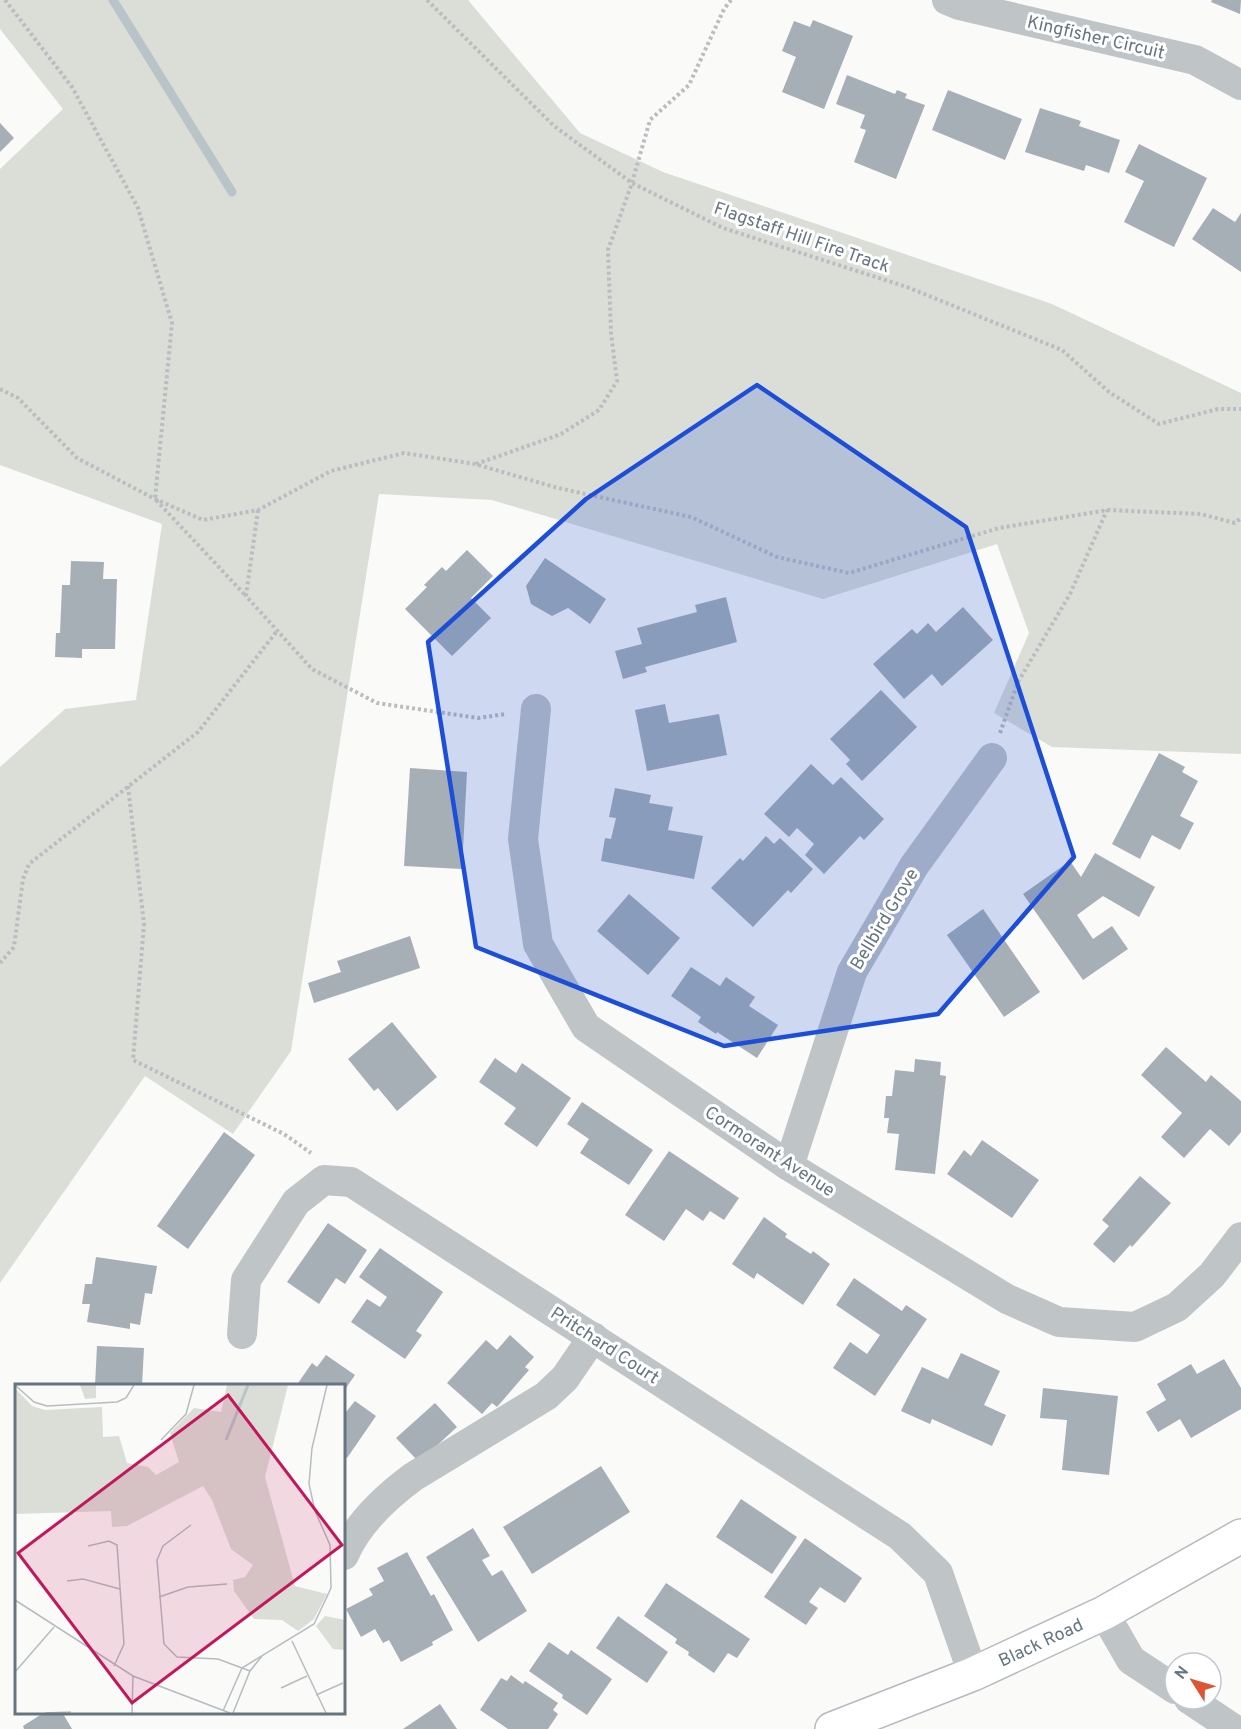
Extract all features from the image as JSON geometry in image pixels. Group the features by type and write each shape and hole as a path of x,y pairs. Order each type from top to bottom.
{"main road":[{"name":"Black Road","path":"832,1729 973,1674 1104,1613 1241,1536"}],"street":[{"name":"Kingfisher Circuit","path":"947,0 959,5 1195,60 1241,85"},
{"name":"Cormorant Avenue","path":"537,709 523,839 538,944 586,1027 789,1166 1007,1299 1059,1323 1135,1327 1177,1307 1212,1275 1241,1237"},
{"name":"Bellbird Grove","path":"789,1166 852,972 915,866 992,758"},
{"name":"Pritchard Court","path":"242,1334 246,1280 296,1202 324,1180 351,1182 900,1536 938,1573 973,1674"},
{"path":"345,1552 368,1519 394,1491 413,1477 546,1396 565,1378 593,1337"},
{"path":"1104,1613 1131,1660 1163,1681"},
{"path":"1207,1711 1234,1729"}],"path":[{"path":"5,0 72,87 138,208 172,323 155,500 312,669 377,703 478,718 537,709"},
{"name":"Flagstaff Hill Fire Track","path":"427,0 554,126 632,183 723,228 907,287 1062,350 1109,392 1159,424 1218,409 1241,409"},
{"path":"475,464 561,434 599,410 617,381 611,333 608,250 632,183 650,120 689,85 724,9 731,0"},
{"path":"0,389 18,398 77,458 155,500 203,520 258,510 331,471 404,453 475,464 558,489 691,517 777,557 849,573 999,528 1108,510 1201,514 1235,523 1241,518"},
{"path":"246,596 258,510"},
{"path":"992,758 1018,682 1070,594 1108,510"},
{"path":"0,963 14,947 23,879 29,864 198,732 277,631"},
{"path":"128,786 144,924 133,1060 284,1134 312,1154"}],"highlighted area":[{"path":"757,385 966,527 1074,857 938,1014 724,1046 476,947 428,642 586,499"}],"shaded area":[{"path":"0,0 468,0 580,133 663,172 1052,304 1241,393 1241,754 1052,747 994,713 1029,633 997,544 823,599 492,500 379,494 291,1051 233,1134 145,1076 0,1283 0,767 65,709 136,700 162,524 0,465 0,169 63,109 0,29"}],"building":[{"path":"1212,0 1241,0 1240,14 1211,2"},
{"path":"813,20 853,36 824,109 782,92 796,57 782,51 794,21 810,27"},
{"path":"847,75 895,94 897,90 907,94 905,98 925,105 896,179 854,162 866,130 860,128 865,115 836,104"},
{"path":"948,90 1022,119 1005,160 932,130"},
{"path":"1040,108 1081,121 1079,126 1120,140 1109,173 1086,165 1084,171 1025,152"},
{"path":"0,123 14,138 0,152"},
{"path":"1139,144 1207,178 1174,247 1124,222 1144,181 1125,172"},
{"path":"1213,208 1235,222 1241,213 1241,272 1192,239"},
{"path":"467,550 493,576 471,598 491,618 452,656 405,609 427,587 424,585 442,567 446,571"},
{"path":"545,558 606,599 590,624 568,608 552,616 531,604 526,586"},
{"path":"71,561 104,562 103,579 117,579 115,649 82,649 82,658 55,657 56,633 60,633 62,585 70,585"},
{"path":"726,597 737,642 645,667 647,672 623,679 615,651 642,644 637,628 697,612 695,605"},
{"path":"963,607 993,640 942,686 932,674 904,699 873,664 912,629 917,634 928,623 936,632"},
{"path":"881,690 917,727 862,781 846,764 850,760 830,739"},
{"path":"665,704 669,723 719,714 727,755 647,771 635,710"},
{"path":"1159,753 1185,767 1182,772 1198,781 1180,816 1194,823 1180,850 1152,835 1140,859 1112,844"},
{"path":"811,764 833,785 841,777 884,819 864,840 860,836 824,874 805,855 814,844 797,828 789,837 764,814"},
{"path":"410,768 467,772 462,869 404,866"},
{"path":"615,788 651,795 649,803 673,807 668,830 703,836 694,879 601,861 605,838 611,839 616,818 609,817"},
{"path":"766,836 774,844 780,838 813,869 791,893 788,890 753,927 711,888 740,858 743,861"},
{"path":"1095,853 1155,887 1139,917 1103,896 1077,915 1093,939 1112,926 1128,949 1083,980 1023,894 1070,861 1081,877"},
{"path":"629,894 680,938 648,975 597,931"},
{"path":"983,909 1040,992 1004,1017 947,935"},
{"path":"410,936 420,968 314,1003 308,983 341,972 337,961"},
{"path":"691,967 720,986 726,977 755,997 749,1006 778,1025 757,1058 698,1022 701,1017 671,996"},
{"path":"392,1022 437,1077 397,1111 378,1088 374,1091 348,1059"},
{"path":"1166,1047 1206,1082 1211,1075 1241,1101 1241,1132 1229,1146 1210,1129 1184,1158 1161,1137 1182,1113 1141,1075"},
{"path":"495,1058 516,1073 522,1063 571,1098 537,1147 504,1124 516,1108 479,1082"},
{"path":"915,1059 941,1062 940,1075 946,1076 935,1174 895,1170 899,1134 887,1133 889,1118 884,1118 886,1096 892,1096 895,1070 914,1072"},
{"path":"582,1102 653,1150 629,1185 580,1153 589,1139 567,1124"},
{"path":"224,1132 255,1155 188,1249 157,1226"},
{"path":"982,1140 1039,1180 1012,1218 947,1174 964,1150 971,1156"},
{"path":"669,1151 739,1198 724,1220 710,1211 703,1221 686,1209 664,1241 625,1215"},
{"path":"1140,1176 1171,1203 1132,1247 1130,1245 1114,1263 1093,1244 1109,1226 1102,1220"},
{"path":"764,1217 787,1234 785,1237 811,1254 813,1251 830,1264 803,1305 757,1273 754,1279 732,1264"},
{"path":"328,1223 367,1250 345,1284 336,1278 319,1304 287,1282"},
{"path":"380,1248 443,1292 416,1331 422,1335 405,1359 351,1322 367,1299 380,1307 387,1297 359,1277"},
{"path":"96,1257 157,1266 152,1294 145,1293 140,1325 130,1323 130,1329 87,1322 90,1304 82,1304 85,1284 92,1284"},
{"path":"854,1278 902,1311 906,1305 927,1319 875,1396 833,1368 850,1342 867,1354 880,1335 836,1305"},
{"path":"510,1335 534,1357 525,1367 529,1370 497,1407 492,1403 482,1414 447,1383 486,1340 497,1350"},
{"path":"97,1346 144,1348 142,1384 95,1384"},
{"path":"961,1353 1000,1371 984,1405 1006,1415 992,1446 932,1419 930,1424 901,1411 922,1367 948,1379"},
{"path":"326,1355 355,1375 345,1390 345,1384 297,1384 312,1363 317,1367"},
{"path":"1224,1359 1241,1388 1241,1409 1191,1438 1180,1419 1158,1432 1146,1412 1166,1400 1157,1384 1191,1364 1197,1374"},
{"path":"1043,1388 1118,1396 1109,1475 1062,1470 1067,1420 1040,1418"},
{"path":"355,1401 376,1416 347,1458 345,1457 346,1412"},
{"path":"435,1403 457,1427 419,1462 396,1438"},
{"path":"601,1466 630,1512 532,1574 503,1527"},
{"path":"741,1499 797,1537 772,1574 716,1537"},
{"path":"473,1528 490,1556 482,1560 492,1576 502,1570 527,1611 478,1642 426,1557"},
{"path":"805,1538 862,1578 845,1603 820,1587 809,1602 818,1608 806,1625 764,1597"},
{"path":"407,1552 431,1596 434,1594 453,1630 432,1642 433,1645 401,1662 389,1640 383,1643 375,1629 361,1637 346,1609 373,1595 369,1589 384,1581 377,1568"},
{"path":"666,1583 750,1639 737,1658 728,1653 714,1673 688,1655 689,1652 675,1643 677,1639 644,1616"},
{"path":"618,1616 668,1652 647,1683 596,1648"},
{"path":"549,1642 568,1655 571,1650 612,1679 587,1715 529,1671"},
{"path":"511,1675 523,1684 525,1681 558,1703 553,1710 558,1714 548,1729 508,1729 480,1710 501,1678 507,1681"},
{"path":"440,1704 457,1729 403,1729"},
{"path":"42,1714 63,1714 72,1729 24,1729 23,1726"}],"waterway":[{"path":"113,0 232,192"}]}
